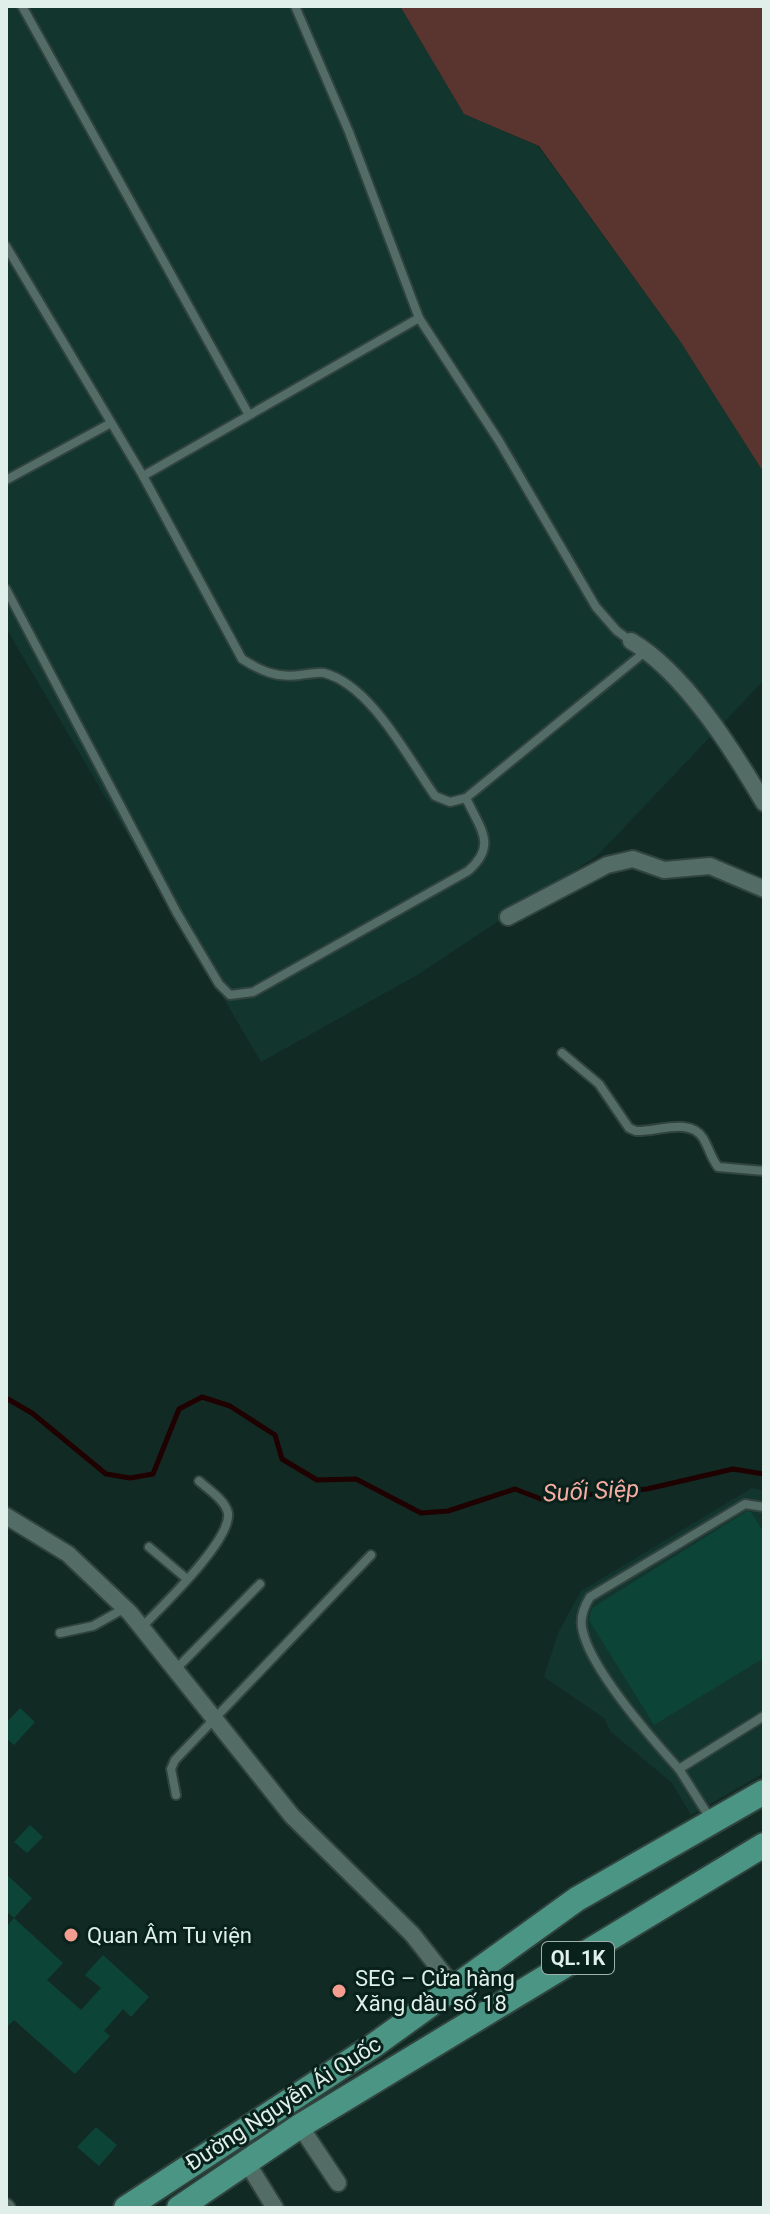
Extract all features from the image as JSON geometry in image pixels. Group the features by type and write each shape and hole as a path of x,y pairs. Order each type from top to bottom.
{"main road":[{"name":"Đường Nguyễn Ái Quốc","path":"126,2208 373,2046 577,1899 764,1792"},
{"name":"Đường Nguyễn Ái Quốc","path":"179,2208 300,2126 764,1845"}],"street":[{"path":"631,641 646,650 728,743 764,803"},
{"path":"508,917 607,865 633,859 664,870 710,866 764,889"},
{"path":"6,1516 68,1554 125,1608 292,1816 412,1934 453,1986"},
{"path":"300,2126 338,2183"},
{"path":"246,2161 267,2205"}],"lane":[{"path":"22,6 249,415"},
{"path":"295,6 349,132 419,318 499,441 596,607 617,631 631,641"},
{"path":"6,246 143,476 242,659 263,673 285,677 321,672 348,683 372,706 435,796 450,802 466,798 646,650"},
{"path":"143,476 419,318"},
{"path":"6,480 111,423"},
{"path":"6,589 177,913 219,984 230,995 253,992 468,871 483,859 487,842 466,798"},
{"path":"562,1053 599,1084 629,1128 636,1131 684,1126 694,1129 702,1136 718,1167 764,1171"},
{"path":"142,1627 187,1579 227,1524 228,1512 220,1499 199,1481"},
{"path":"713,1822 679,1769 610,1683 583,1635 583,1608 590,1597 745,1504 764,1507"},
{"path":"149,1547 187,1579"},
{"path":"176,1795 171,1769 175,1760 371,1555"},
{"path":"175,1670 260,1584"},
{"path":"60,1633 93,1626 125,1608"},
{"path":"679,1769 764,1716"}],"shaded area":[{"path":"6,6 400,6 464,114 538,146 680,341 764,473 764,680 598,855 419,974 261,1062 6,628"},
{"path":"400,6 764,6 764,473 680,341 539,146 464,114"},
{"path":"752,1488 764,1491 764,1773 691,1815 672,1783 610,1731 604,1718 544,1677 558,1633 581,1591"}],"building":[{"path":"747,1511 751,1512 764,1533 764,1658 654,1725 589,1620 592,1608"},
{"path":"20,1708 35,1722 14,1745 6,1738 6,1723"},
{"path":"30,1825 43,1837 27,1853 14,1842"},
{"path":"6,1874 32,1898 14,1918 6,1911"},
{"path":"14,1918 63,1963 47,1980 81,2010 101,1988 85,1975 103,1955 149,1997 131,2017 123,2009 104,2031 110,2036 75,2074 14,2020 6,2028 6,1927"},
{"path":"96,2127 117,2145 99,2166 77,2147"}],"waterway":[{"name":"Suối Siệp","path":"6,1398 32,1413 106,1474 130,1478 153,1474 179,1409 202,1397 230,1406 275,1435 282,1459 317,1480 356,1479 421,1513 448,1511 515,1489 541,1499 647,1489 733,1469 764,1474"}],"place":[{"name":"Quan Âm Tu viện","path":"71,1935"},
{"name":"SEG – Cửa hàng Xăng dầu số 18","path":"339,1991"}]}
